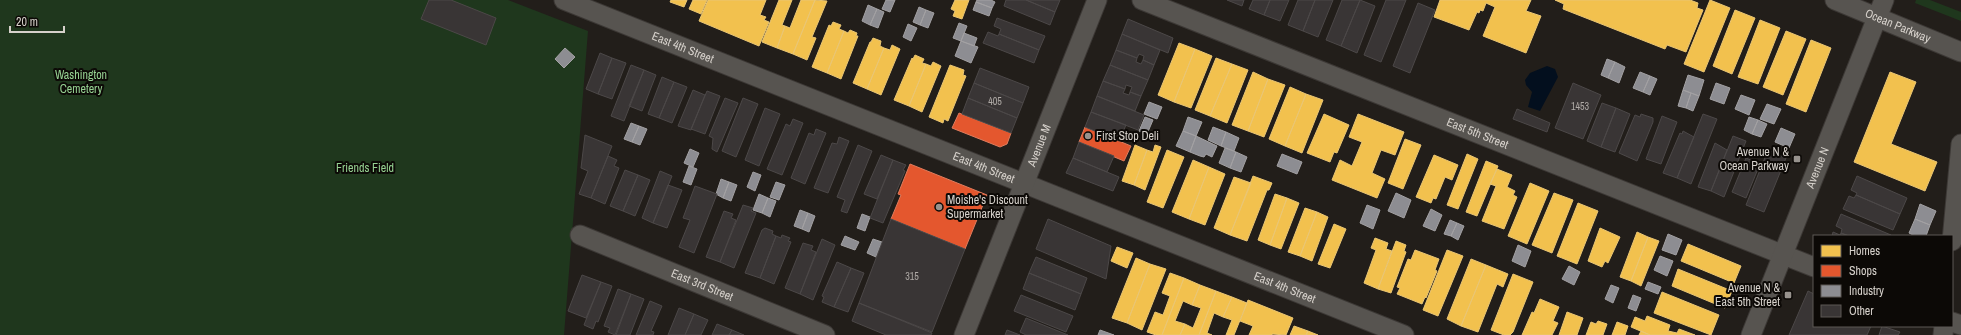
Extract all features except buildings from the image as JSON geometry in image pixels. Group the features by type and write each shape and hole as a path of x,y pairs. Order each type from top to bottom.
{"street":[{"name":"East 4th Street","path":"564,0 1404,335"},
{"name":"Avenue M","path":"964,335 1096,0"},
{"name":"East 5th Street","path":"1142,0 1813,267"},
{"name":"Ocean Parkway","path":"1835,0 1880,8 1961,52"},
{"name":"Avenue N","path":"1751,335 1880,8"},
{"path":"1952,235 1961,144"},
{"name":"East 3rd Street","path":"580,235 825,335"}],"green space":[{"name":"Friends Field","path":"0,0 508,0 588,31 564,335 0,335"},
{"path":"1916,0 1930,0 1961,12 1961,21 1915,3"}],"water":[{"path":"1547,66 1555,69 1558,77 1540,111 1528,107 1532,92 1526,85 1525,80 1530,73"}],"place":[{"name":"First Stop Deli","path":"1088,136"},
{"name":"Avenue N & Ocean Parkway","path":"1797,159"},
{"name":"Moishe's Discount Supermarket","path":"939,207"},
{"name":"Avenue N & East 5th Street","path":"1788,295"}],"park label":[{"name":"Washington Cemetery","path":"81,82"}]}
